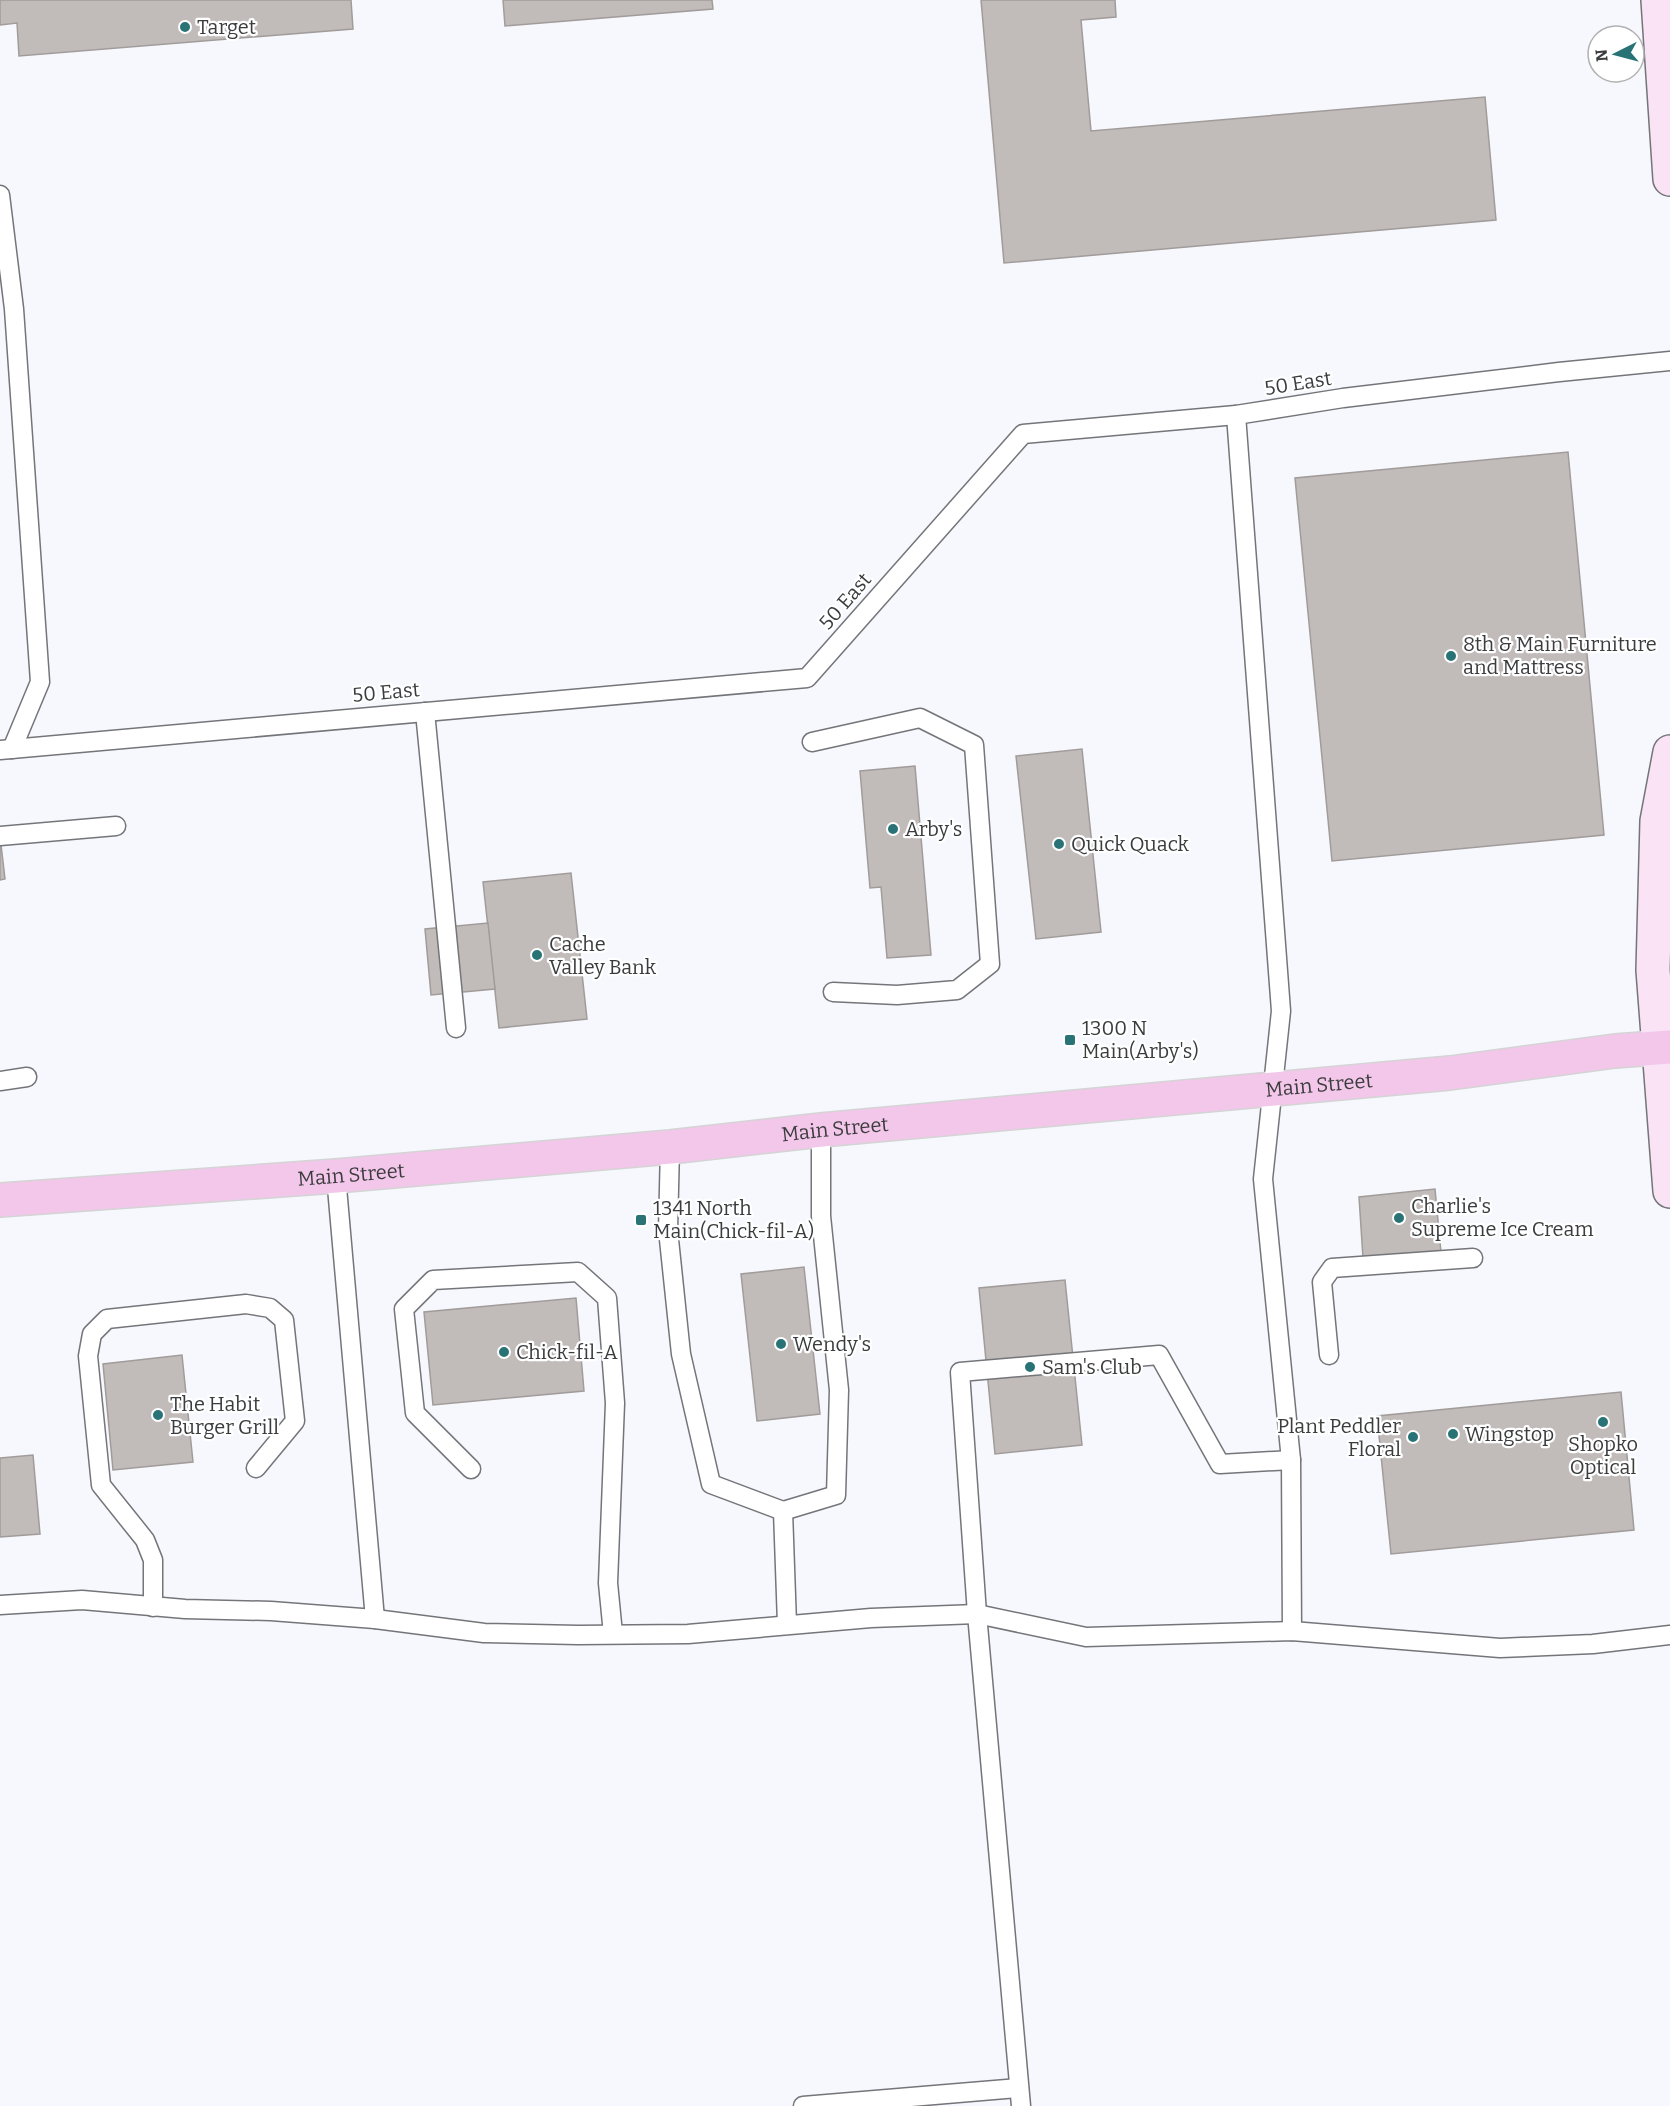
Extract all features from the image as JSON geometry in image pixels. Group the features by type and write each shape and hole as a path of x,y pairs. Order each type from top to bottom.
{"main road":[{"name":"Main Street","path":"0,1200 336,1176 670,1147 821,1130 1450,1073 1615,1051 1665,1047"}],"street":[{"path":"1658,0 1670,179"},
{"path":"1670,752 1657,821 1653,970 1665,1047 1670,1191"}],"lane":[{"path":"0,195 14,309 40,682 6,749"},
{"name":"50 East","path":"6,749 807,678 1023,434 1236,415 1559,372 1670,361"},
{"path":"1236,415 1281,1011 1263,1179 1292,1460 1292,1631"},
{"path":"425,711 456,1028"},
{"path":"812,742 920,718 974,745 990,964 957,990 897,995 833,992"},
{"path":"0,836 116,826"},
{"path":"0,1081 27,1077"},
{"path":"670,1147 668,1230 681,1354 711,1484 783,1512 836,1495 839,1390 821,1216 821,1130"},
{"path":"336,1176 375,1619"},
{"path":"1329,1355 1322,1282 1332,1268 1473,1258"},
{"path":"471,1468 415,1413 404,1309 433,1280 578,1272 607,1298 615,1403 608,1583 613,1634"},
{"path":"153,1607 153,1560 145,1540 101,1485 88,1356 92,1334 107,1319 246,1304 270,1308 284,1320 296,1420 256,1468"},
{"path":"803,2106 1020,2097 977,1614 960,1372 1159,1354 1220,1464 1292,1460"},
{"path":"783,1512 787,1624"},
{"path":"0,1605 82,1600 153,1607 271,1611 375,1619 484,1633 688,1634 871,1618 977,1614 1086,1637 1292,1631 1500,1648 1593,1644 1670,1635"}],"building":[{"name":"Target","path":"0,0 351,0 353,29 19,56 17,23 0,25"},
{"path":"503,0 712,0 713,9 505,26"},
{"path":"981,0 1115,0 1116,17 1081,20 1091,131 1485,97 1496,220 1004,263"},
{"path":"1568,452 1604,835 1332,861 1295,478"},
{"name":"Quick Quack","path":"1082,749 1101,932 1036,939 1016,756"},
{"name":"Arby's","path":"915,766 931,955 887,958 881,887 870,888 860,771"},
{"path":"0,836 5,879 0,880"},
{"path":"571,873 587,1019 499,1028 483,882"},
{"path":"488,923 495,989 431,995 425,929"},
{"path":"1435,1189 1441,1252 1363,1258 1359,1197"},
{"name":"Wendy's","path":"804,1267 820,1414 757,1421 741,1274"},
{"name":"Sam's Club","path":"1065,1280 1082,1445 995,1454 979,1288"},
{"name":"Chick-fil-A","path":"576,1298 584,1391 433,1405 424,1312"},
{"path":"182,1355 193,1462 113,1470 103,1364"},
{"path":"1621,1392 1634,1530 1391,1554 1377,1416"},
{"path":"33,1455 40,1534 0,1537 0,1458"}],"place":[{"name":"Target","path":"185,27"},
{"name":"8th & Main Furniture and Mattress","path":"1451,656"},
{"name":"Arby's","path":"893,829"},
{"name":"Quick Quack","path":"1059,844"},
{"name":"Cache Valley Bank","path":"537,955"},
{"name":"1300 N Main(Arby's)","path":"1070,1040"},
{"name":"Charlie's Supreme Ice Cream","path":"1399,1218"},
{"name":"1341 North Main(Chick-fil-A)","path":"641,1220"},
{"name":"Wendy's","path":"781,1344"},
{"name":"Chick-fil-A","path":"504,1352"},
{"name":"Sam's Club","path":"1030,1367"},
{"name":"The Habit Burger Grill","path":"158,1415"},
{"name":"Shopko Optical","path":"1603,1422"},
{"name":"Wingstop","path":"1453,1434"},
{"name":"Plant Peddler Floral","path":"1413,1437"}]}
